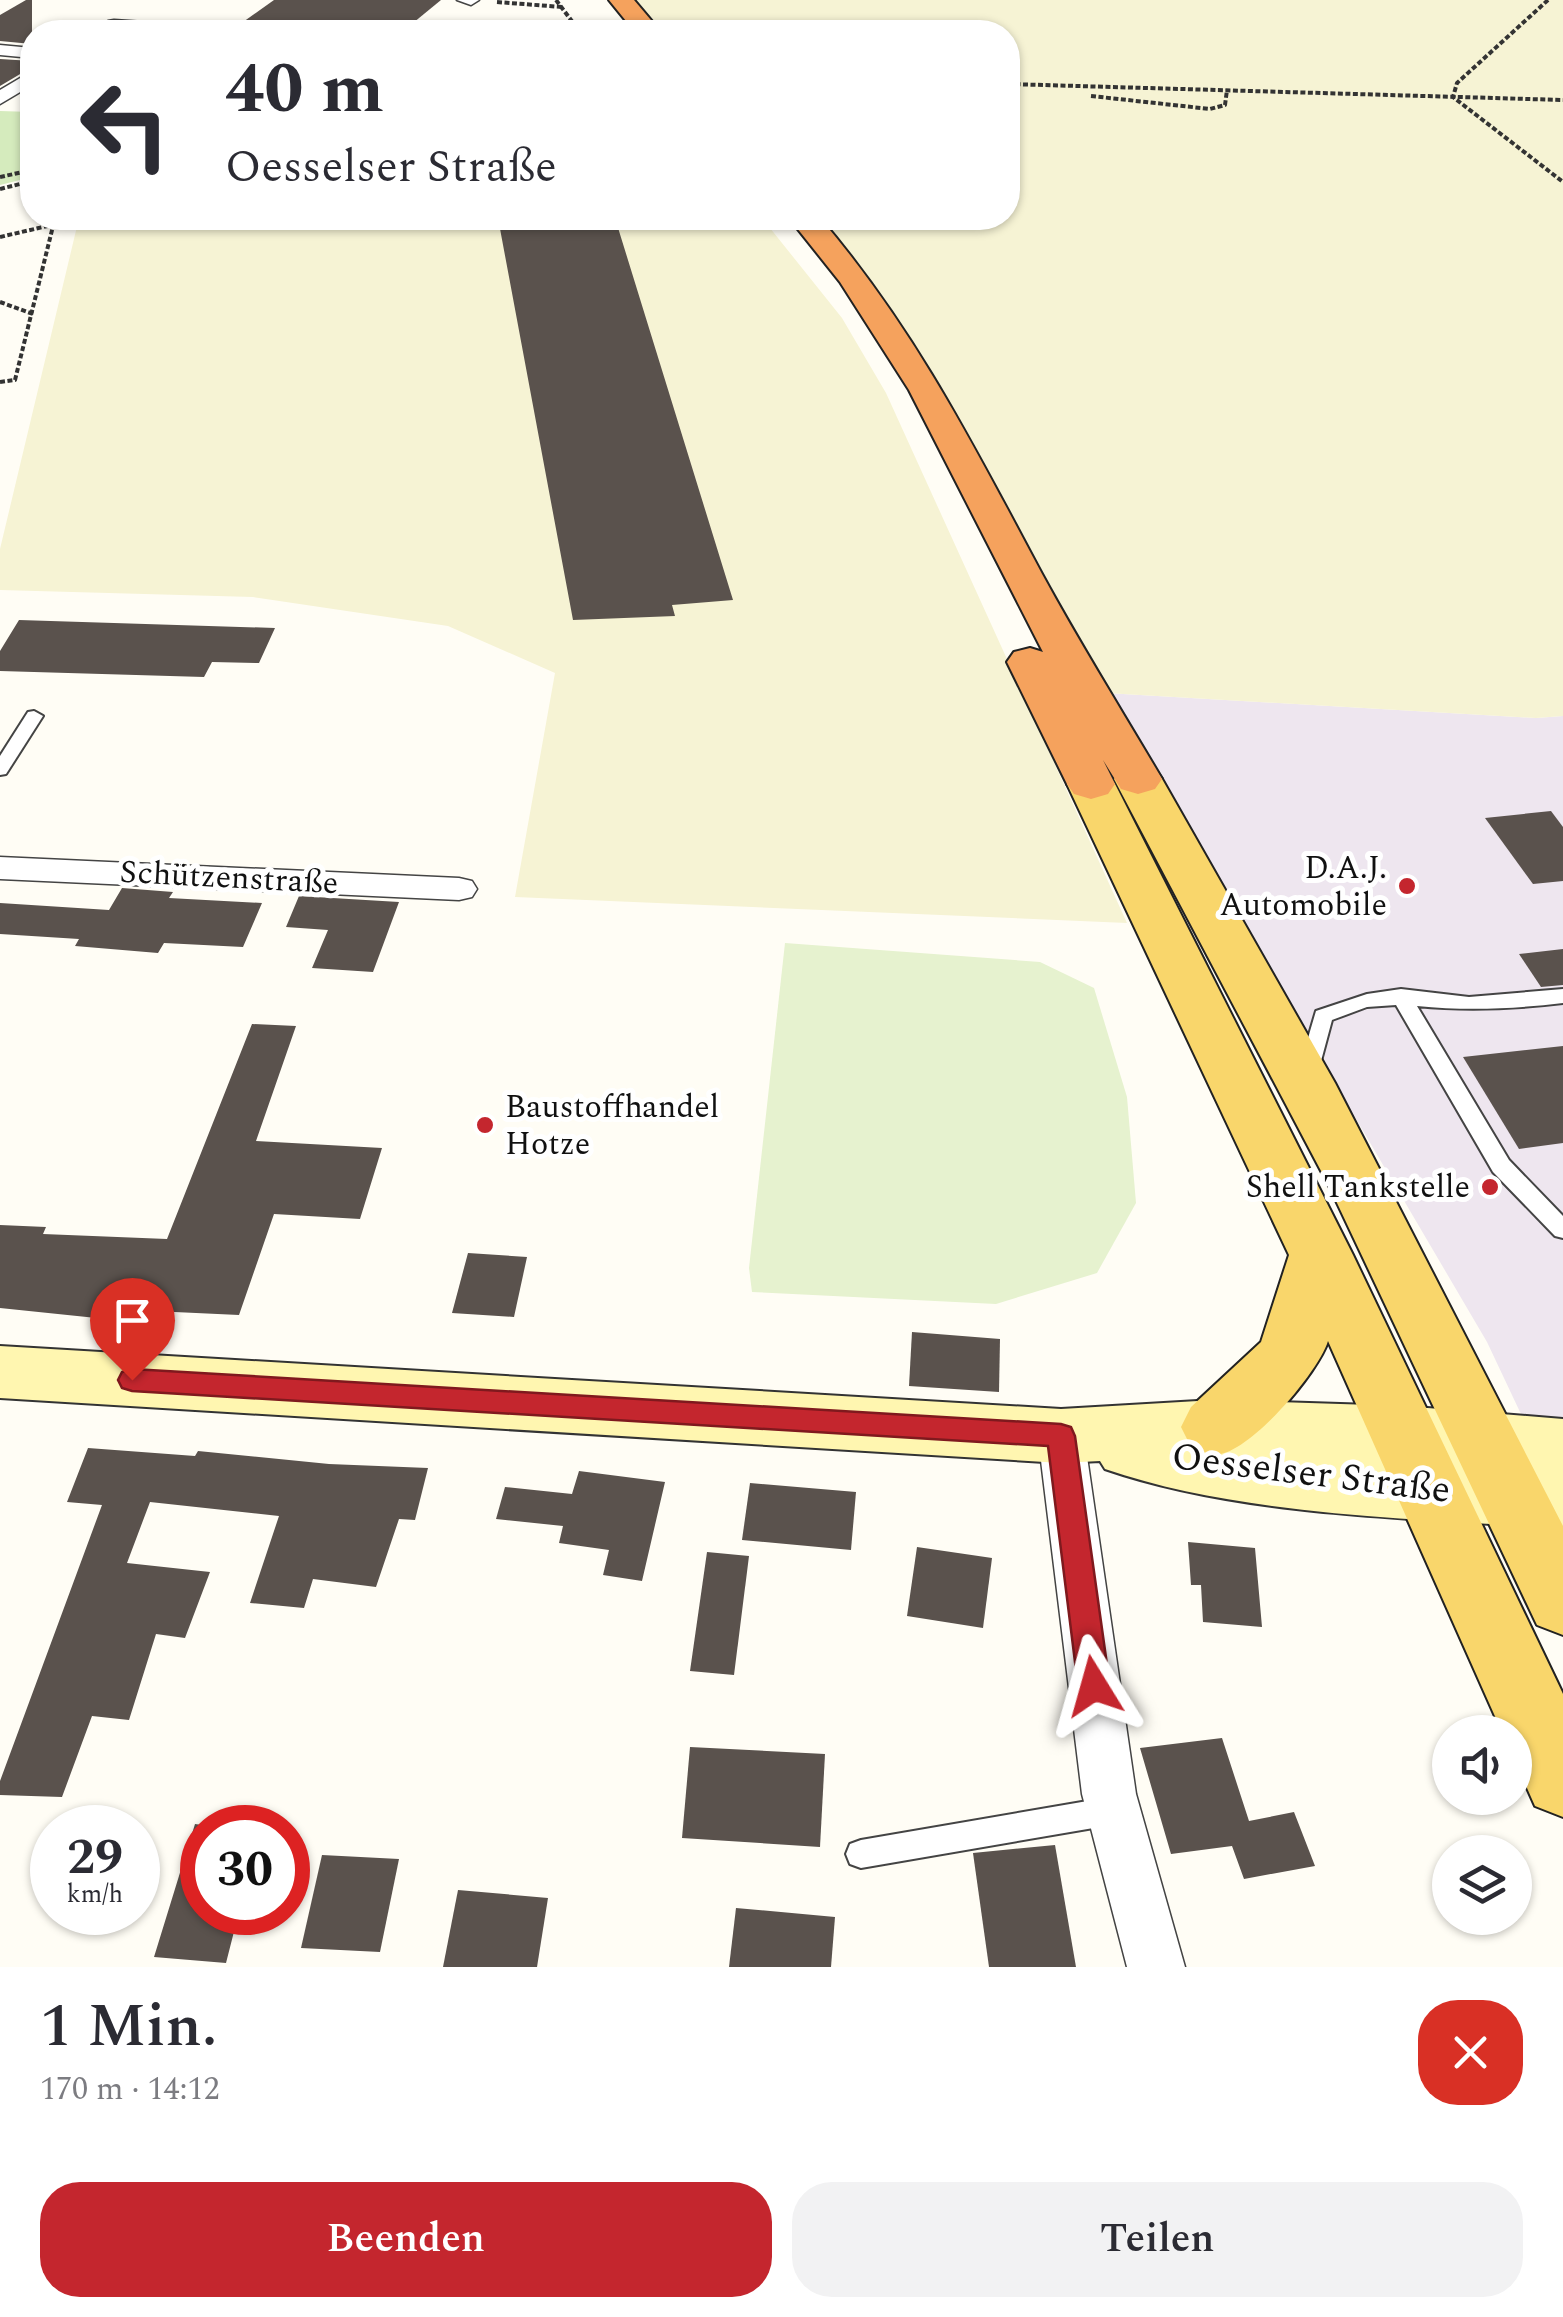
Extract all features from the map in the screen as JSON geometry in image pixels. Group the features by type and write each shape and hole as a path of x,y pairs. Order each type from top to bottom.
{"highway":[{"path":"601,0 618,20"},
{"path":"620,0 638,20"},
{"path":"789,230 854,317 900,392 1114,782"},
{"path":"814,230 852,277 926,390 1023,578 1114,782"}],"main road":[{"path":"1114,782 1222,924 1304,1083 1520,1478 1563,1602"},
{"path":"1114,782 1322,1255 1563,1779"},
{"path":"1215,1427 1236,1412 1290,1356 1322,1255"}],"street":[{"path":"120,20 139,8"},
{"name":"Schützenstraße","path":"0,868 459,889"},
{"name":"Oesselser Straße","path":"0,1372 1061,1436 1215,1427 1520,1478 1563,1446"},
{"path":"1061,1436 1113,1811 1156,1967"},
{"name":"Oesselser Straße","path":"1061,1436 1214,1469 1305,1482 1416,1461"}],"lane":[{"path":"0,770 34,716"},
{"path":"1304,1083 1323,1016 1354,1000 1401,996 1490,1004 1563,996"},
{"path":"1401,996 1501,1166 1563,1230"},
{"path":"861,1854 1113,1811"}],"path":[{"path":"468,0 562,8"},
{"path":"556,0 571,20"},
{"path":"1453,97 1458,83 1548,0"},
{"path":"1020,84 1563,100"},
{"path":"1091,96 1210,109 1225,105 1227,90"},
{"path":"1453,97 1563,182"},
{"path":"0,237 24,230"},
{"path":"0,382 15,380 54,230"},
{"path":"0,302 33,314"}],"shaded area":[{"path":"633,0 1563,0 1563,716 1536,718 1106,693 941,389 893,313 828,230 1020,230 1020,20 650,20"},
{"path":"76,230 772,230 842,318 886,393 1127,923 515,897 555,673 448,626 253,597 0,590 0,549"},
{"path":"1106,693 1536,718 1563,716 1563,1473 1520,1412 1487,1342"}],"green space":[{"path":"0,111 20,112 20,180 0,185"},
{"path":"785,943 1040,962 1094,988 1127,1097 1136,1203 1097,1273 996,1304 752,1292 749,1268"}],"building":[{"path":"32,0 32,20 20,20 20,43 0,41 0,15"},
{"path":"274,0 441,0 417,20 246,20"},
{"path":"0,59 20,60 20,74 0,86"},
{"path":"500,230 619,230 733,600 672,605 675,616 573,620"},
{"path":"19,620 275,628 259,663 212,662 204,677 0,671 0,651"},
{"path":"1551,811 1563,827 1563,881 1533,884 1485,818"},
{"path":"122,888 173,892 169,898 262,903 243,947 164,943 158,953 75,946 79,939 0,934 0,903 109,910"},
{"path":"299,896 399,902 373,972 312,968 328,930 286,927"},
{"path":"1563,949 1563,985 1541,987 1519,954"},
{"path":"252,1024 296,1026 256,1141 382,1148 360,1219 274,1214 239,1315 110,1309 106,1319 0,1308 0,1225 46,1227 43,1234 167,1239"},
{"path":"1563,1046 1563,1143 1519,1149 1463,1057"},
{"path":"468,1253 527,1257 514,1317 452,1313"},
{"path":"912,1332 1000,1339 999,1392 909,1386"},
{"path":"88,1448 195,1456 198,1451 329,1464 428,1468 415,1520 399,1519 376,1587 313,1579 304,1608 250,1603 279,1516 150,1502 127,1563 210,1572 185,1638 156,1634 129,1720 92,1716 62,1797 0,1795 0,1781 102,1505 67,1502"},
{"path":"579,1471 665,1482 642,1581 603,1575 609,1550 559,1543 563,1526 496,1519 505,1487 572,1494"},
{"path":"750,1483 856,1492 851,1550 742,1540"},
{"path":"1188,1542 1255,1548 1262,1627 1203,1622 1201,1585 1191,1585"},
{"path":"917,1547 992,1558 983,1628 907,1616"},
{"path":"707,1552 749,1556 734,1675 690,1671"},
{"path":"1222,1738 1249,1821 1294,1812 1315,1866 1244,1879 1232,1846 1171,1854 1140,1748"},
{"path":"690,1747 825,1754 820,1847 682,1838"},
{"path":"1055,1845 1076,1967 989,1967 973,1853"},
{"path":"322,1855 399,1859 380,1952 301,1948 304,1935 310,1935 310,1908"},
{"path":"180,1873 180,1935 233,1935 226,1963 154,1957"},
{"path":"458,1890 548,1898 537,1967 443,1967"},
{"path":"736,1908 835,1917 831,1967 729,1967"}],"place":[{"name":"D.A.J. Automobile","path":"1407,886"},
{"name":"Baustoffhandel Hotze","path":"485,1125"},
{"name":"Shell Tankstelle","path":"1490,1187"}],"route":[{"path":"132,1380 1061,1436 1094,1686"}]}
